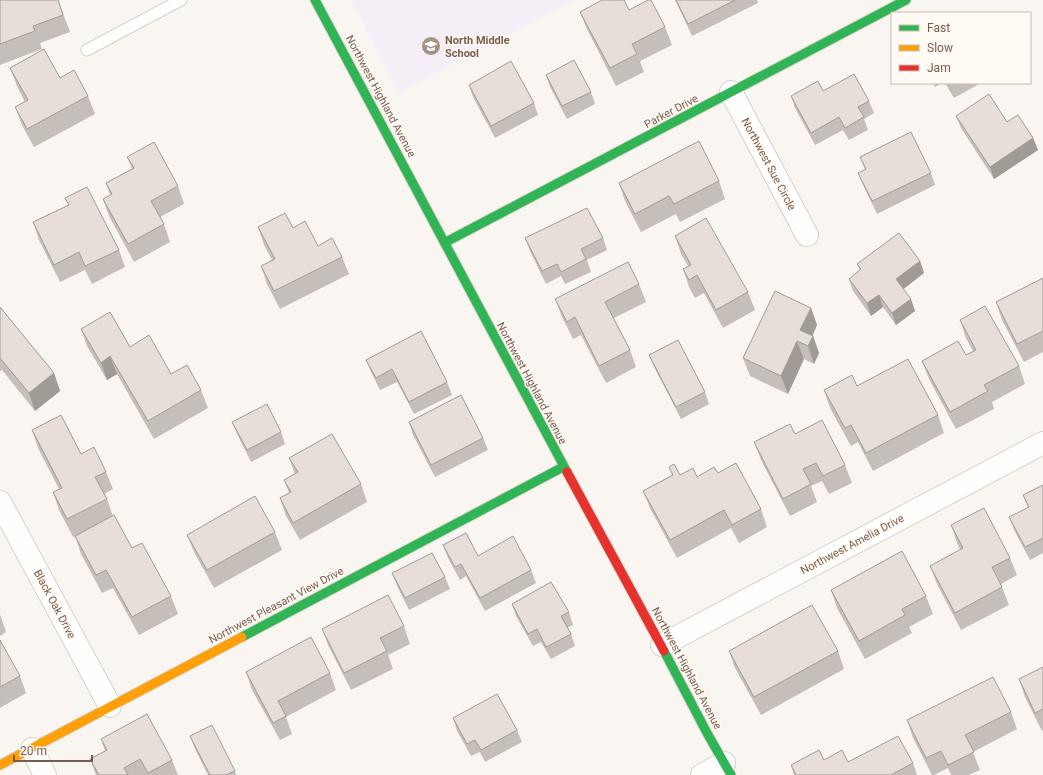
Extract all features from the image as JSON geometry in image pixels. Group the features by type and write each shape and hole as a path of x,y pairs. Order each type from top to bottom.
{"street":[{"name":"Northwest Highland Avenue","path":"315,0 446,242 563,468 662,645 728,769"},
{"name":"Parker Drive","path":"446,242 906,0"},
{"name":"Northwest Sue Circle","path":"732,92 806,235"},
{"name":"Northwest Amelia Drive","path":"662,645 1043,443"},
{"name":"Northwest Pleasant View Drive","path":"0,765 563,468"},
{"name":"Black Oak Drive","path":"0,502 110,706"},
{"path":"32,749 45,775"},
{"path":"702,775 728,769"}],"lane":[{"path":"87,50 181,0"}],"shaded area":[{"name":"North Middle School","path":"350,0 575,0 399,93"}],"building":[{"path":"0,0 58,0 63,15 33,26 35,31 0,44"},
{"path":"602,0 624,0 629,10 648,0 651,0 665,27 632,44 637,54 610,68 580,12"},
{"path":"676,0 735,0 688,24"},
{"path":"44,49 60,78 74,70 88,96 27,129 15,107 28,100 10,68"},
{"path":"574,60 591,92 562,106 546,75"},
{"path":"511,61 534,103 491,126 469,85"},
{"path":"854,74 869,101 858,107 864,117 845,128 839,117 811,133 791,96 818,81 823,91"},
{"path":"989,94 1007,122 1018,115 1033,138 990,167 956,116"},
{"path":"911,132 931,173 872,201 858,173 866,169 860,157"},
{"path":"699,141 719,181 674,204 669,196 635,214 619,183"},
{"path":"154,142 178,186 151,201 164,224 128,244 103,199 112,194 106,183 134,168 127,157"},
{"path":"87,187 119,250 85,266 79,252 54,265 33,222 69,205 65,198"},
{"path":"587,208 603,238 581,249 586,259 561,272 557,264 542,271 525,238"},
{"path":"285,213 293,228 305,221 318,246 332,238 342,257 274,291 261,266 275,259 258,227"},
{"path":"706,218 748,292 716,310 697,275 689,280 683,269 691,265 675,236"},
{"path":"899,233 920,261 896,279 911,299 892,313 879,295 867,303 849,279 861,269 857,264"},
{"path":"628,262 639,284 605,302 630,350 599,366 575,317 567,322 555,299"},
{"path":"1043,278 1043,331 1017,344 996,302"},
{"path":"775,291 811,308 800,330 813,336 808,346 797,341 781,376 743,358"},
{"path":"985,306 1019,366 984,385 988,391 950,412 922,361 958,341 966,355 976,350 960,320"},
{"path":"0,307 54,373 29,393 0,358"},
{"path":"110,312 130,347 149,335 171,374 187,365 201,390 148,421 110,356 101,363 81,329"},
{"path":"421,331 447,382 409,402 392,369 376,378 366,360"},
{"path":"678,340 705,392 676,407 649,355"},
{"path":"908,359 938,415 866,453 851,425 845,428 824,390 852,375 857,386"},
{"path":"461,395 483,438 431,465 409,422"},
{"path":"267,404 281,432 247,450 232,422"},
{"path":"61,415 81,454 94,447 106,472 95,477 107,499 67,519 53,492 62,488 32,430"},
{"path":"822,420 845,465 823,476 816,463 803,469 811,484 783,499 754,442 790,424 795,434"},
{"path":"332,434 361,484 293,523 280,498 291,492 284,480 298,472 289,458"},
{"path":"736,463 761,509 732,525 724,510 670,540 643,491 673,475 669,467 674,464 680,475 693,468 697,477 714,467 718,473"},
{"path":"1043,485 1043,538 1025,547 1009,517 1029,507 1023,495"},
{"path":"255,496 275,532 207,570 187,535"},
{"path":"984,508 1010,558 992,567 1002,587 955,613 930,566 963,548 951,525"},
{"path":"114,515 132,548 142,543 171,596 132,617 106,570 96,575 75,536"},
{"path":"466,533 478,556 513,536 531,570 480,598 461,564 455,567 443,545"},
{"path":"902,551 926,596 902,609 905,615 859,641 831,590"},
{"path":"432,553 445,577 405,598 392,573"},
{"path":"551,582 569,612 561,616 571,634 546,647 537,629 528,634 512,604"},
{"path":"388,595 404,626 380,638 387,651 344,673 322,629"},
{"path":"812,605 838,651 754,697 729,651"},
{"path":"311,637 330,673 278,701 286,716 273,723 246,672"},
{"path":"0,640 20,676 0,687"},
{"path":"1043,667 1043,709 1035,713 1019,679"},
{"path":"993,677 1011,712 965,735 974,752 948,765 941,751 926,758 907,720"},
{"path":"497,694 517,730 481,750 475,740 467,744 453,718"},
{"path":"147,714 172,760 148,773 140,759 124,768 128,775 99,775 90,759 107,750 101,739"},
{"path":"212,725 235,771 226,775 210,775 190,736"},
{"path":"898,736 913,763 891,775 796,775 791,765 819,750 824,760 842,750 848,762"}],"traffic: fast":[{"path":"315,0 567,472"},
{"path":"446,242 906,0"},
{"path":"242,637 563,467"},
{"path":"664,651 731,775"}],"traffic: slow":[{"path":"0,765 242,637"}],"traffic: jam":[{"path":"567,472 664,651"}],"place":[{"name":"North Middle School","path":"431,46"}]}
